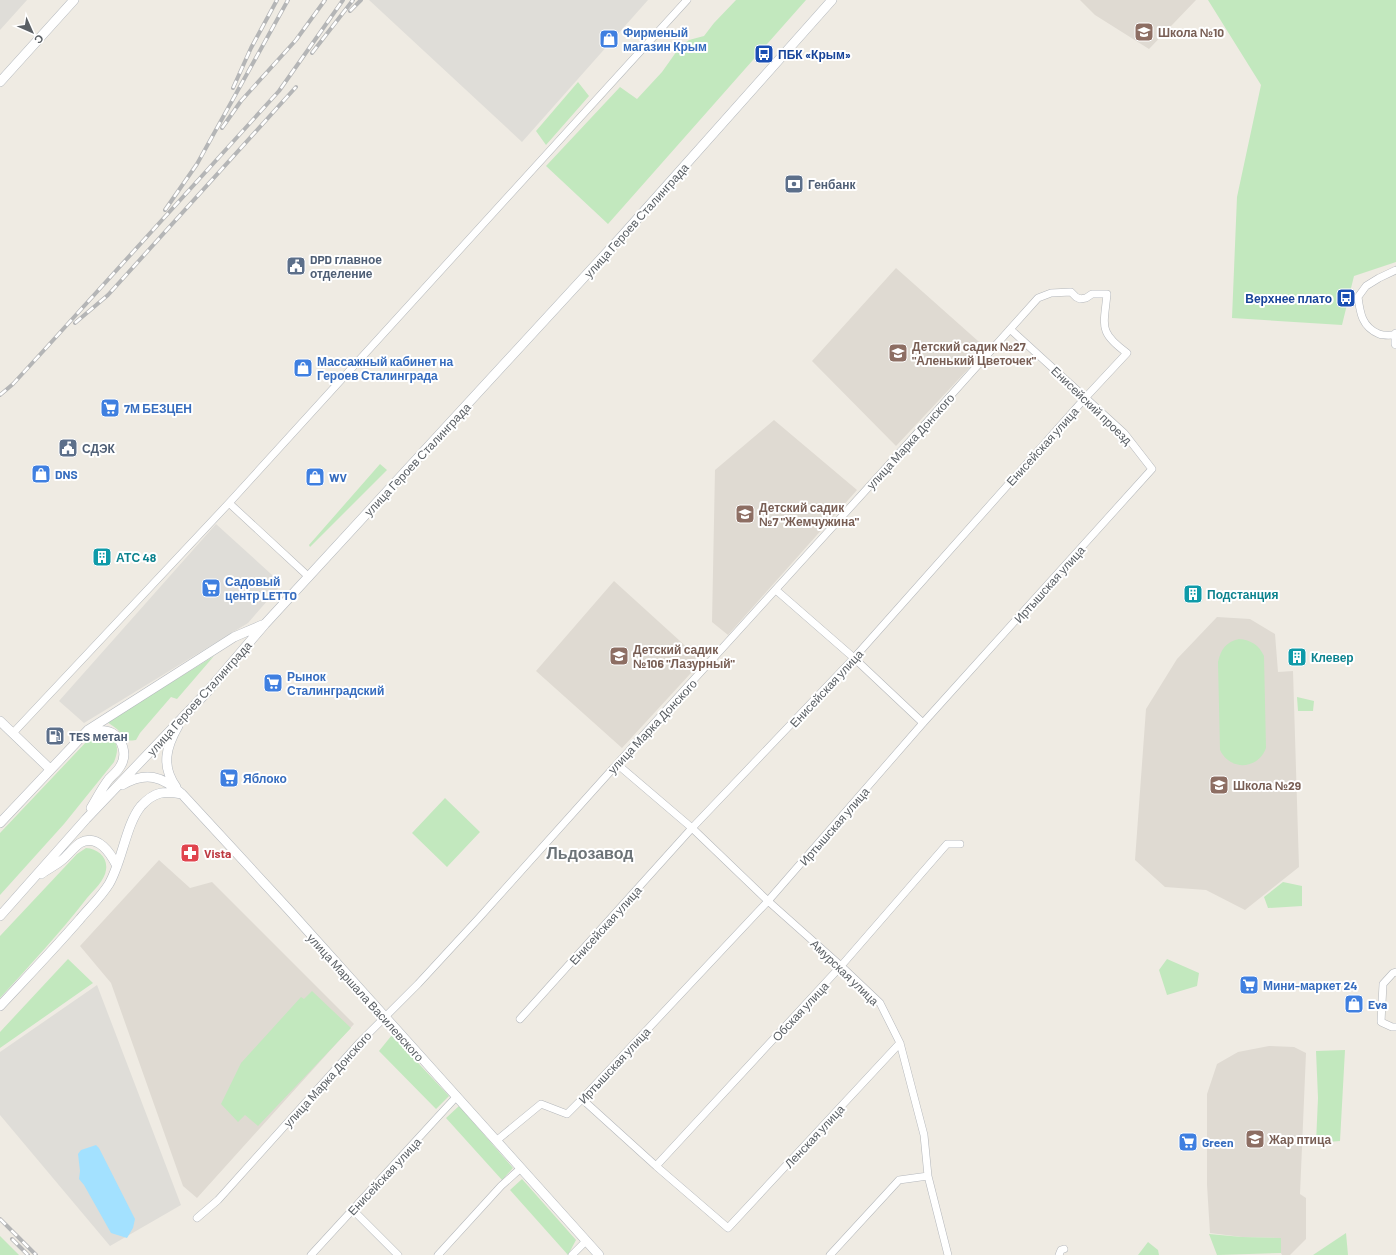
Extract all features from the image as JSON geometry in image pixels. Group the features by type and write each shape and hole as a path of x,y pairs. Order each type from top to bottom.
{"main road":[{"path":"0,82 74,0"},
{"name":"улица Героев Сталинграда","path":"0,916 86,819 207,692 265,624 617,242 832,0"},
{"path":"1396,334 1396,344"},
{"path":"0,823 88,730 234,637 265,624"},
{"path":"182,794 173,782 167,770 167,757 169,745 183,717"},
{"path":"0,721 50,769"},
{"path":"86,819 103,788 121,766 124,758 120,740 112,733 104,730 88,730"},
{"name":"улица Маршала Василевского","path":"116,788 131,779 144,777 166,781 182,794 457,1096 599,1255"},
{"path":"0,1006 61,941 108,885 117,866 133,820 140,807 153,796 166,791 182,794"},
{"path":"32,880 61,861 84,841 96,842 102,845 110,852 117,866"}],"street":[{"path":"13,734 229,503 687,0"},
{"path":"1396,270 1366,286 1358,297 1360,312 1367,325 1380,334 1396,334"},
{"name":"улица Марка Донского","path":"197,1218 218,1200 360,1042 385,1018 478,919 1038,298 1051,293 1071,292 1080,299 1086,298 1092,294 1107,294 1105,321 1106,332 1112,341 1127,353"},
{"name":"Енисейский проезд","path":"1010,329 1124,433 1152,469"},
{"name":"Енисейская улица","path":"520,1019 692,828 854,658 1086,397 1127,353"},
{"name":"Иртышская улица","path":"496,1141 541,1104 567,1114 582,1099 768,901 923,723 1152,469"},
{"path":"229,503 309,577"},
{"path":"776,590 854,658 923,723"},
{"name":"Амурская улица","path":"617,764 692,828 768,901 880,1003 900,1044 924,1135 928,1176 948,1255"},
{"name":"Обская улица","path":"656,1166 841,966 947,844 960,844"},
{"path":"1396,972 1392,973 1383,984 1381,1022 1392,1027 1396,1027"},
{"name":"Ленская улица","path":"656,1166 728,1228 900,1044"},
{"name":"Енисейская улица","path":"311,1255 457,1096"},
{"path":"582,1099 656,1166"},
{"path":"438,1255 501,1186 521,1168"},
{"path":"830,1255 899,1180 928,1176"},
{"path":"353,1210 398,1255"},
{"path":"572,1255 586,1241"},
{"path":"1059,1255 1061,1250 1064,1248"}],"shaded area":[{"path":"0,0 27,0 0,30"},
{"path":"369,0 648,0 522,142"},
{"name":"Школа №10","path":"1080,0 1196,0 1149,49 1095,15"},
{"path":"896,268 987,349 896,446 812,361"},
{"path":"774,420 857,490 728,635 712,622 715,470"},
{"path":"216,524 282,584 248,623 84,723 59,701"},
{"path":"614,581 702,661 622,748 536,671"},
{"name":"Школа №29","path":"1217,617 1250,619 1275,634 1278,672 1293,671 1299,867 1245,910 1206,890 1165,887 1135,860 1146,709 1177,659"},
{"path":"159,860 190,888 212,882 354,1024 197,1198 183,1186 111,983 80,946"},
{"path":"97,985 181,1205 110,1246 0,1115 0,1052"},
{"name":"Жар птица","path":"1269,1046 1294,1047 1306,1053 1300,1194 1306,1198 1306,1239 1290,1255 1282,1255 1281,1238 1242,1237 1210,1233 1207,1185 1207,1094 1217,1064 1238,1052"}],"green space":[{"path":"736,0 806,0 608,224 546,166 620,87 637,99 662,72 679,48 689,40 704,36"},
{"path":"1208,0 1396,0 1396,262 1354,276 1342,325 1232,318 1237,197 1261,85"},
{"path":"578,82 589,96 546,145 536,131"},
{"path":"380,464 387,470 310,547 309,545"},
{"path":"1239,639 1254,644 1260,649 1264,656 1266,748 1257,761 1244,765 1230,762 1220,750 1218,662 1221,653 1227,644"},
{"path":"214,656 177,699 171,697 140,733 136,740 126,740 118,730 107,722"},
{"path":"1297,697 1314,701 1313,711 1298,711"},
{"path":"105,736 113,740 117,746 117,753 114,762 64,824 0,895 0,833 88,740"},
{"path":"445,798 480,832 447,867 412,833"},
{"path":"86,848 98,852 104,858 106,870 103,878 56,936 0,998 0,936 77,854"},
{"path":"1283,882 1302,886 1302,906 1268,908 1264,897"},
{"path":"68,959 93,983 0,1048 0,1032"},
{"path":"1167,959 1199,973 1197,986 1167,995 1159,970"},
{"path":"312,991 351,1028 258,1126 245,1115 238,1122 221,1104 241,1063 301,997 304,999"},
{"path":"392,1035 449,1096 436,1109 379,1051"},
{"path":"1345,1050 1340,1141 1316,1143 1318,1098 1316,1051"},
{"path":"459,1106 513,1168 502,1180 446,1118"},
{"path":"522,1179 576,1240 568,1255 510,1190"},
{"path":"1346,1233 1348,1255 1313,1255"},
{"path":"1209,1234 1281,1238 1281,1253 1217,1255"},
{"path":"0,1236 19,1255 0,1255"},
{"path":"1148,1242 1158,1250 1159,1255 1138,1255"}],"water":[{"path":"96,1145 99,1148 135,1219 133,1228 127,1238 111,1233 84,1185 79,1179 80,1171 78,1154 81,1150"}],"railway":[{"path":"233,88 251,48 277,0"},
{"path":"165,210 197,164 288,0"},
{"path":"222,128 241,101 296,40 325,0"},
{"path":"0,395 13,384 279,91 343,0"},
{"path":"312,53 353,0"},
{"path":"350,11 361,0"},
{"path":"75,323 108,295 296,87"},
{"path":"0,1219 36,1255"},
{"path":"12,1239 28,1255"}],"place":[{"name":"Школа №10","path":"1144,32"},
{"name":"Фирменый магазин Крым","path":"609,39"},
{"name":"ПБК «Крым»","path":"764,54"},
{"name":"Генбанк","path":"794,184"},
{"name":"DPD главное отделение","path":"296,266"},
{"name":"Верхнее плато","path":"1346,298"},
{"name":"Детский садик №27 \"Аленький Цветочек\"","path":"898,353"},
{"name":"Массажный кабинет на Героев Сталинграда","path":"303,368"},
{"name":"7М БЕЗЦЕН","path":"110,408"},
{"name":"СДЭК","path":"68,448"},
{"name":"DNS","path":"41,474"},
{"name":"WV","path":"315,477"},
{"name":"Детский садик №7 \"Жемчужина\"","path":"745,514"},
{"name":"АТС 48","path":"102,557"},
{"name":"Садовый центр LETTO","path":"211,588"},
{"name":"Подстанция","path":"1193,594"},
{"name":"Детский садик №106 \"Лазурный\"","path":"619,656"},
{"name":"Клевер","path":"1297,657"},
{"name":"Рынок Сталинградский","path":"273,683"},
{"name":"TES метан","path":"55,736"},
{"name":"Яблоко","path":"229,778"},
{"name":"Школа №29","path":"1219,785"},
{"name":"Vista","path":"190,853"},
{"name":"Мини-маркет 24","path":"1249,985"},
{"name":"Eva","path":"1354,1004"},
{"name":"Жар птица","path":"1255,1139"},
{"name":"Green","path":"1188,1142"}],"district":[{"name":"Льдозавод","path":"590,852"}]}
